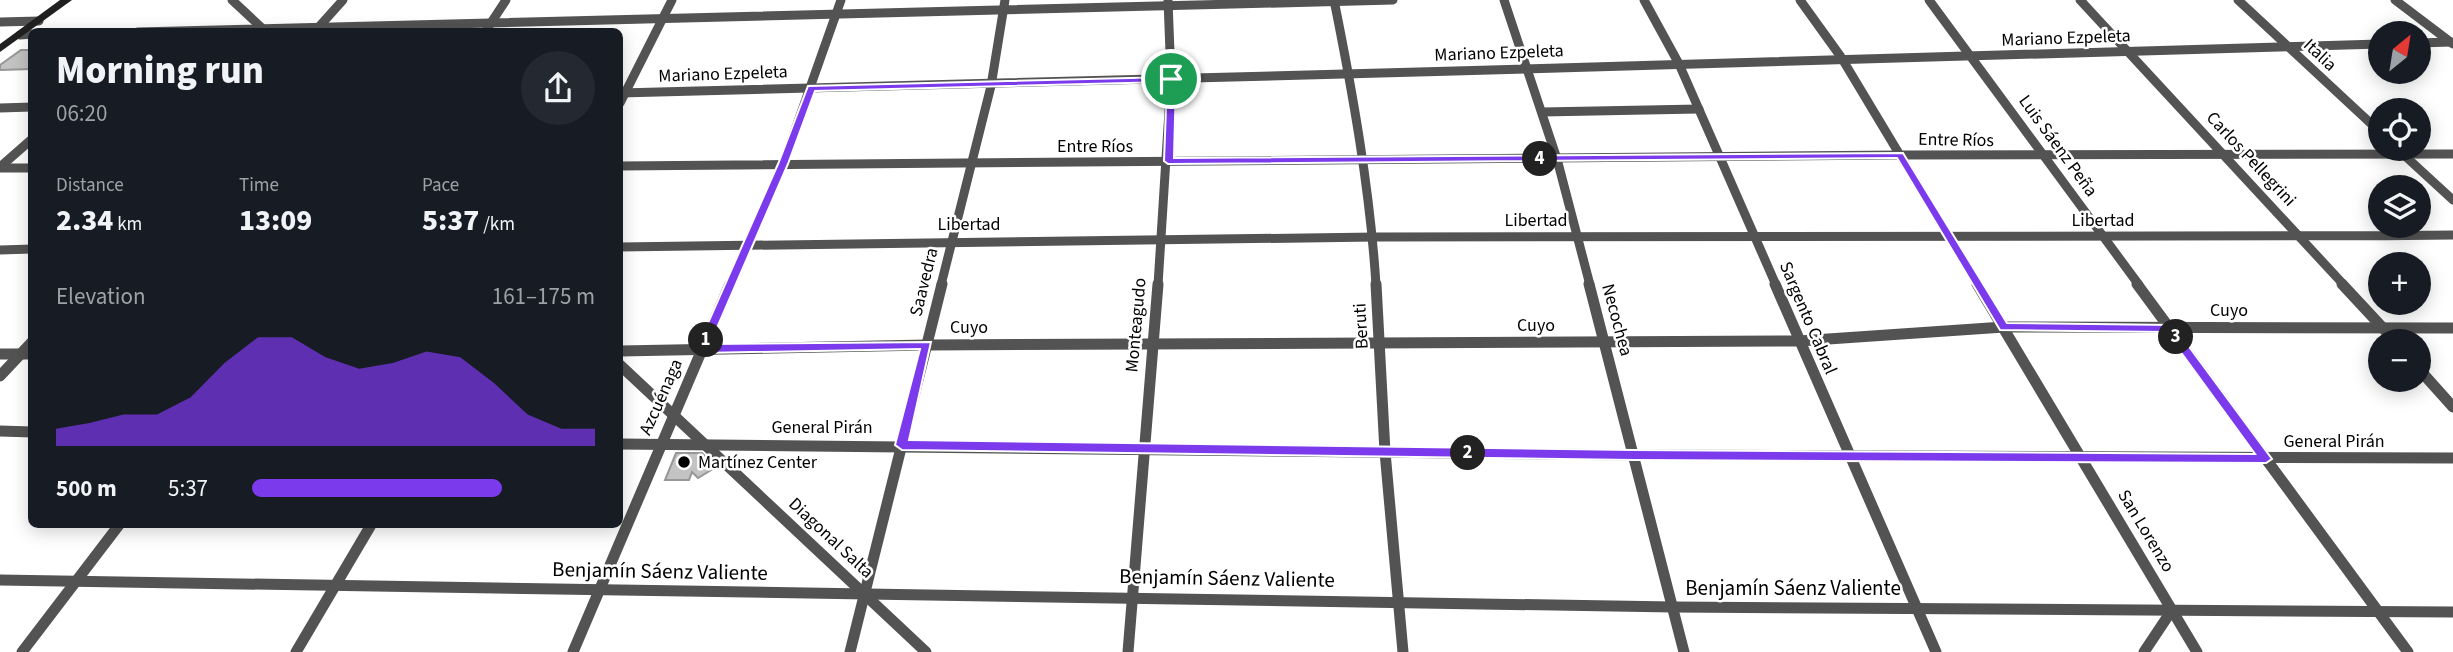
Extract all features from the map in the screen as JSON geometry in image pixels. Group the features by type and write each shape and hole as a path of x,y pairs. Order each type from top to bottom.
{"main road":[{"path":"32,28 67,0"},
{"path":"0,49 26,34"}],"street":[{"path":"232,0 262,28"},
{"path":"317,28 343,0"},
{"path":"488,28 506,0"},
{"path":"623,91 672,0"},
{"name":"Azcuénaga","path":"573,652 659,444 783,164 841,0"},
{"path":"345,28 835,14 1005,4 1394,0"},
{"name":"Necochea","path":"1504,0 1557,159 1684,652"},
{"name":"Sargento Cabral","path":"1644,0 1679,64 1936,652"},
{"name":"San Lorenzo","path":"1800,0 1840,57 1900,155 2197,652"},
{"name":"Luis Sáenz Peña","path":"1929,0 2408,652"},
{"name":"Carlos Pellegrini","path":"2080,0 2384,328"},
{"name":"Italia","path":"2238,0 2368,121"},
{"path":"2395,0 2452,43"},
{"name":"Beruti","path":"1334,1 1349,74 1373,237 1385,452 1403,652"},
{"name":"Monteagudo","path":"1128,652 1168,161 1171,79 1168,3"},
{"name":"Saavedra","path":"850,652 991,86 1005,4"},
{"path":"0,22 38,21"},
{"path":"2431,43 2452,43"},
{"name":"Mariano Ezpeleta","path":"623,93 991,86 1840,57 2368,45"},
{"path":"0,108 28,107"},
{"path":"1542,112 1699,110"},
{"path":"0,167 28,142"},
{"name":"Entre Ríos","path":"623,166 1900,155 2044,157 2368,152"},
{"name":"Entre Ríos","path":"2431,154 2453,155"},
{"path":"2411,161 2453,200"},
{"path":"0,167 28,168"},
{"name":"Libertad","path":"623,247 1373,237 1947,235 2104,239 2453,235"},
{"path":"0,250 28,249"},
{"name":"Cuyo","path":"623,351 927,345 1799,341 2004,327 2453,328"},
{"path":"0,354 26,354"},
{"path":"0,376 26,354"},
{"name":"Diagonal Salta","path":"623,368 926,652"},
{"path":"2431,382 2453,407"},
{"path":"0,431 28,432"},
{"name":"General Pirán","path":"623,444 1634,455 2453,458"},
{"path":"22,652 117,528"},
{"path":"296,652 369,528"},
{"name":"Benjamín Sáenz Valiente","path":"0,580 1397,600 1673,607 2379,613 2453,611"},
{"path":"2144,652 2172,610"}],"building":[{"path":"21,50 28,50 28,69 0,70 0,65"},
{"name":"Martínez Center","path":"676,453 702,453 716,467 698,478 692,472 689,480 665,480"}],"place":[{"name":"Martínez Center","path":"684,462"}],"route":[{"path":"1171,79 1168,161 1900,155 2004,327 2169,328 2266,459 1144,450 902,445 927,345 702,348 783,164 811,88 991,86 1171,79"}]}
